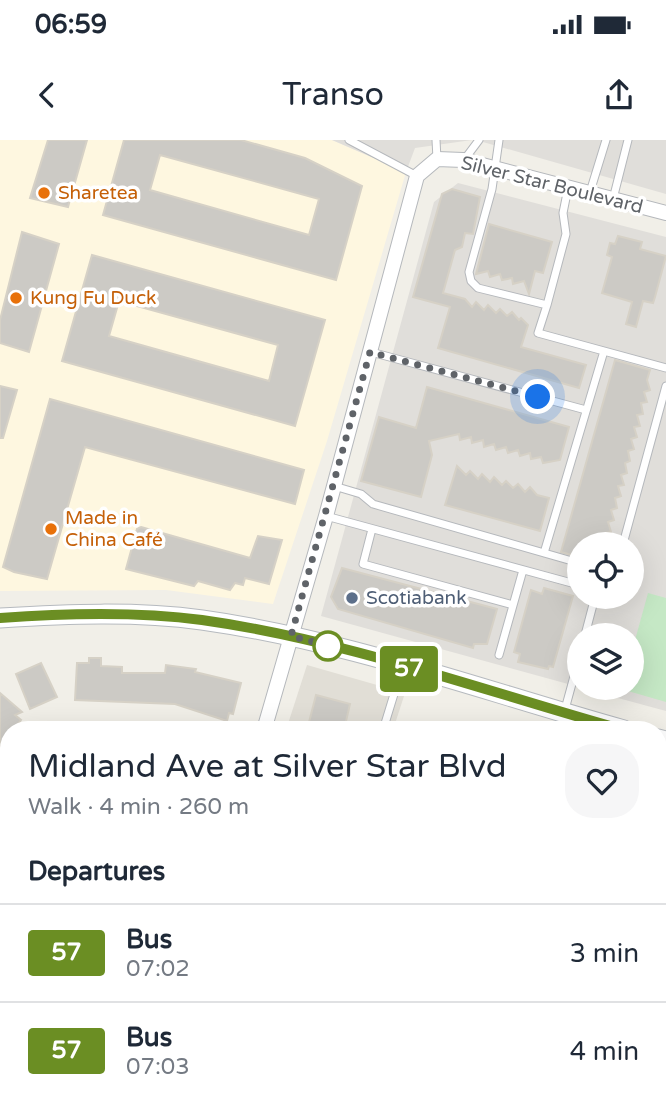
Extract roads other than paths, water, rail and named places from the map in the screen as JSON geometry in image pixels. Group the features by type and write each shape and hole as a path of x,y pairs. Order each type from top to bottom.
{"main road":[{"path":"0,618 98,613 199,620 291,636 592,721"}],"street":[{"name":"Silver Star Boulevard","path":"417,176 437,159 463,160 666,213"},
{"path":"267,721 326,516 417,176"}],"lane":[{"path":"349,140 417,176"},
{"path":"436,140 437,159"},
{"path":"463,160 480,140"},
{"path":"499,140 496,170 469,272 471,281 478,288 547,305"},
{"path":"590,193 606,140"},
{"path":"613,200 628,140"},
{"path":"568,187 563,213 566,234 538,333 666,368"},
{"path":"544,553 604,351"},
{"path":"370,352 586,410"},
{"path":"626,532 666,386"},
{"path":"334,486 361,494 373,504 567,560"},
{"path":"326,516 567,582"},
{"path":"372,528 363,564 513,605"},
{"path":"499,655 523,570"},
{"path":"386,721 402,667"},
{"path":"564,713 568,700"}],"place":[{"name":"Sharetea","path":"44,193"},
{"name":"Kung Fu Duck","path":"16,298"},
{"name":"Made in China Café","path":"51,529"},
{"name":"Scotiabank","path":"352,598"}]}
